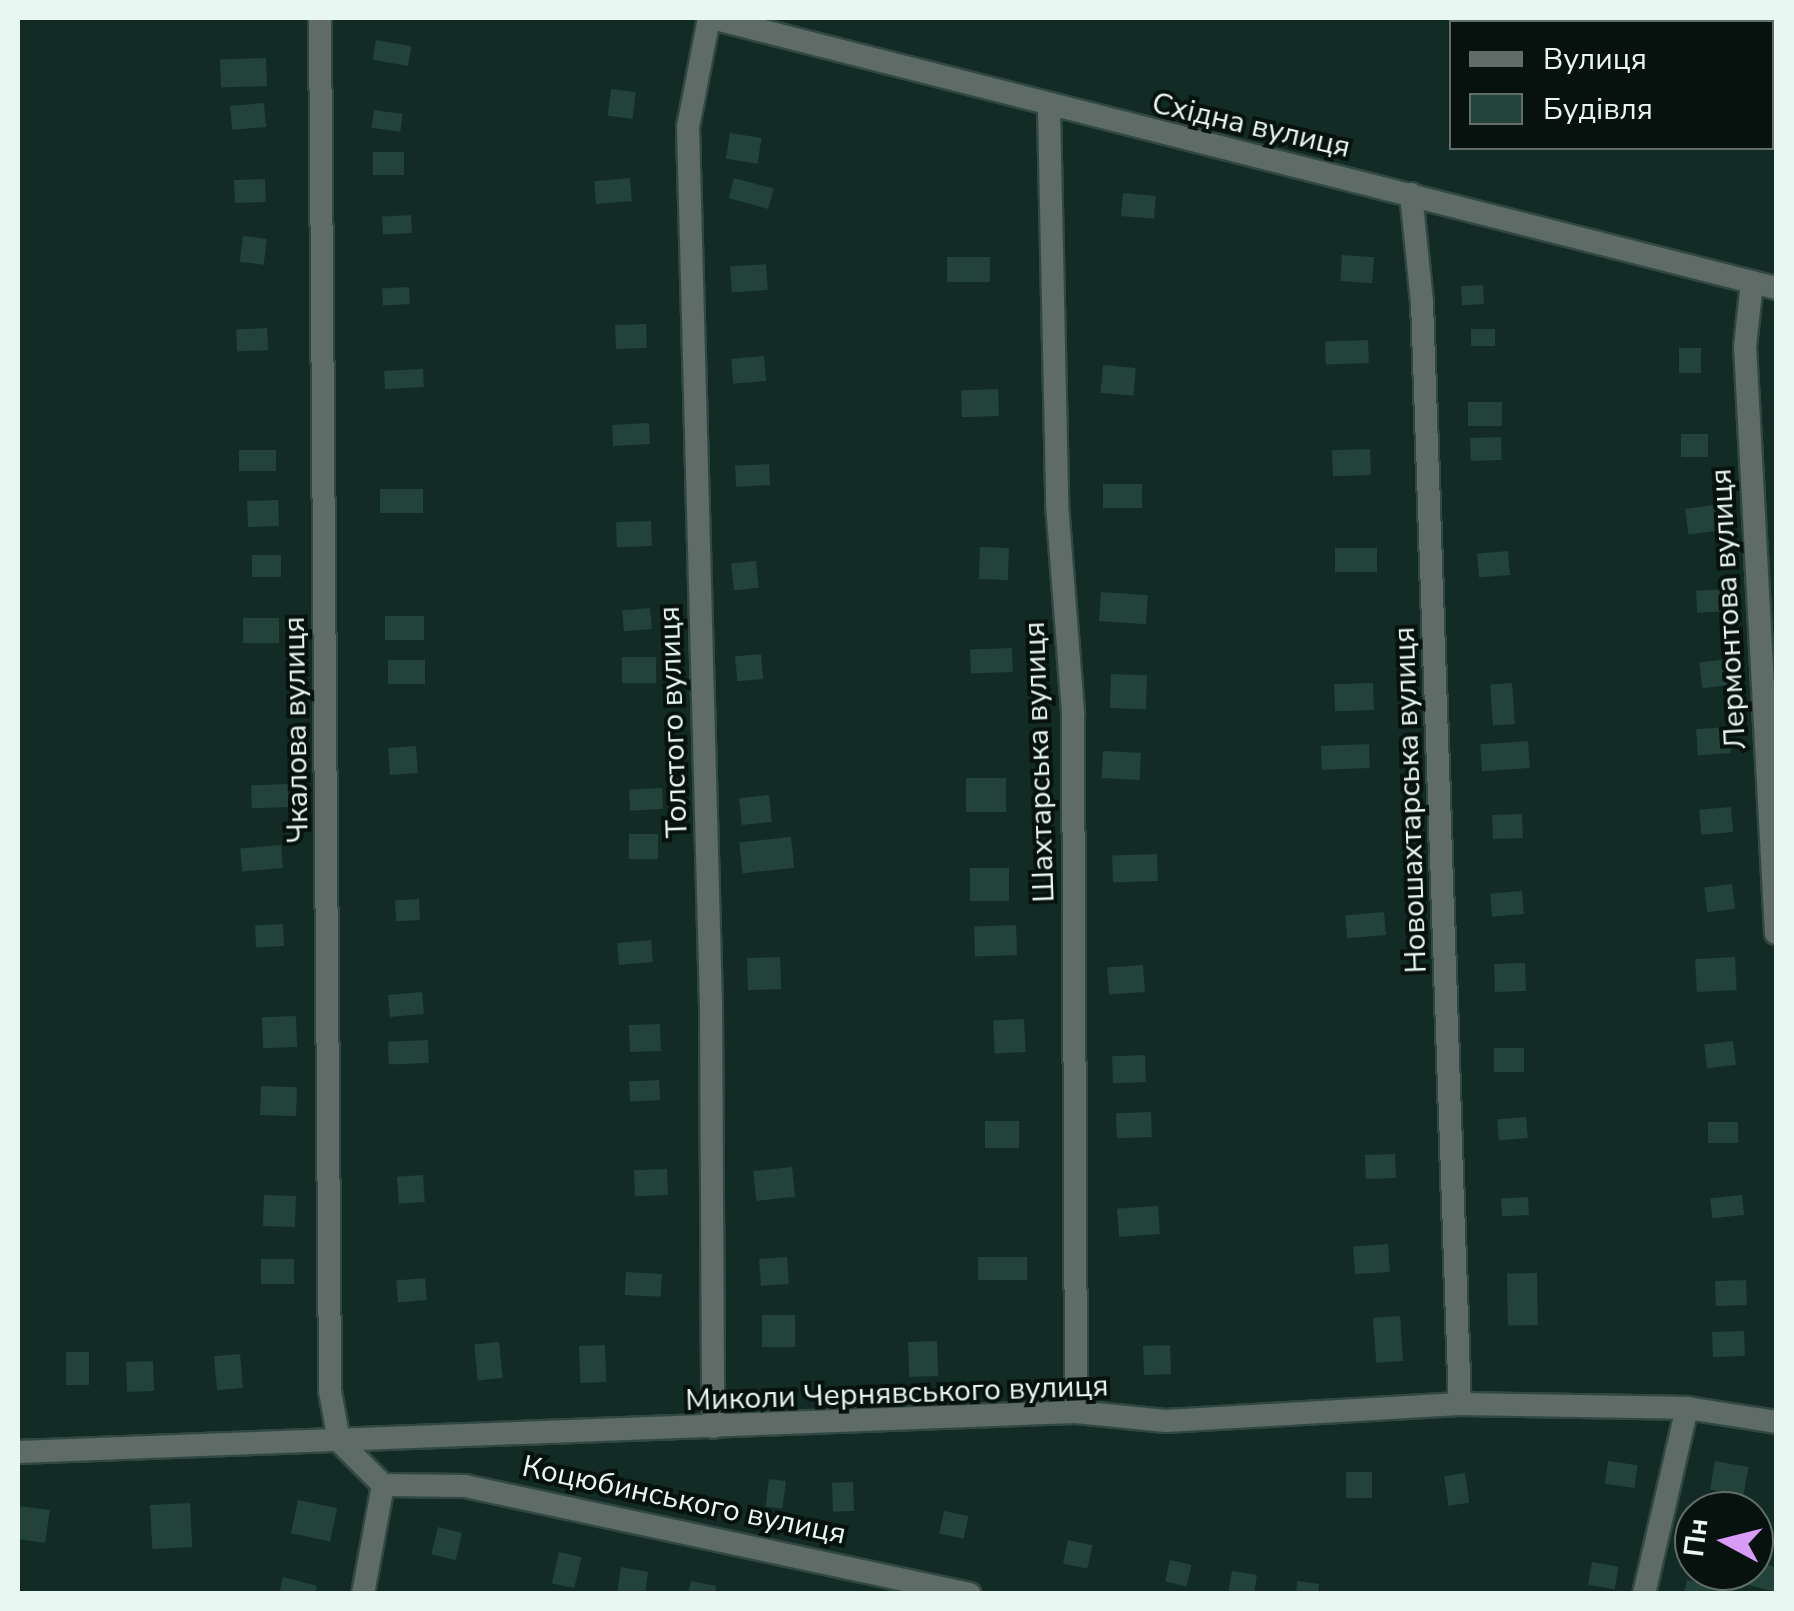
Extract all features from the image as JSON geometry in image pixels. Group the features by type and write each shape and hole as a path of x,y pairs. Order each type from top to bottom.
{"street":[{"name":"Чкалова вулиця","path":"320,18 330,1391 339,1441"},
{"name":"Східна вулиця","path":"711,18 1049,109 1410,194 1776,288"},
{"name":"Толстого вулиця","path":"711,18 688,127 712,1003 713,1427"},
{"name":"Шахтарська вулиця","path":"1049,109 1058,504 1073,714 1076,1412"},
{"name":"Новошахтарська вулиця","path":"1410,194 1423,322 1460,1404"},
{"name":"Лермонтова вулиця","path":"1752,282 1745,346 1776,933"},
{"name":"Миколи Чернявського вулиця","path":"18,1452 1076,1412 1166,1421 1460,1404 1686,1408 1776,1422"},
{"path":"1644,1594 1686,1408"},
{"path":"339,1441 383,1485 363,1594"},
{"name":"Коцюбинського вулиця","path":"383,1485 465,1486 970,1594"}],"building":[{"path":"376,40 411,46 408,66 373,60"},
{"path":"266,58 267,86 221,88 220,60"},
{"path":"611,89 636,92 633,119 608,116"},
{"path":"264,103 266,127 232,130 230,106"},
{"path":"374,110 403,114 400,132 371,128"},
{"path":"730,133 762,138 758,164 726,159"},
{"path":"373,152 404,152 404,175 373,175"},
{"path":"630,178 632,201 596,204 594,181"},
{"path":"734,178 774,189 768,209 729,198"},
{"path":"265,179 266,202 235,203 234,180"},
{"path":"1123,193 1156,196 1154,219 1121,216"},
{"path":"411,215 412,233 383,234 382,217"},
{"path":"243,236 267,239 264,265 240,262"},
{"path":"1342,255 1374,257 1372,283 1340,281"},
{"path":"947,257 990,257 990,282 947,282"},
{"path":"766,264 768,290 732,292 730,267"},
{"path":"1483,285 1484,304 1462,305 1461,286"},
{"path":"409,287 410,304 383,305 382,288"},
{"path":"646,324 647,348 616,349 615,325"},
{"path":"267,328 268,350 237,352 236,330"},
{"path":"1471,329 1495,329 1495,346 1471,346"},
{"path":"1368,340 1369,363 1326,364 1325,342"},
{"path":"1679,348 1701,348 1701,373 1679,373"},
{"path":"764,356 766,381 733,384 731,359"},
{"path":"1103,365 1136,368 1133,396 1101,393"},
{"path":"423,369 424,387 385,389 384,371"},
{"path":"998,389 999,416 962,417 961,390"},
{"path":"1468,402 1502,402 1502,426 1468,426"},
{"path":"649,423 650,444 613,446 612,425"},
{"path":"1681,434 1708,434 1708,457 1681,457"},
{"path":"1501,437 1502,460 1471,461 1470,438"},
{"path":"1370,449 1371,475 1333,476 1332,450"},
{"path":"239,450 276,450 276,471 239,471"},
{"path":"769,464 770,485 736,487 735,466"},
{"path":"1103,484 1142,484 1142,508 1103,508"},
{"path":"380,489 423,489 423,513 380,513"},
{"path":"278,500 279,526 248,527 247,501"},
{"path":"1715,505 1718,531 1688,534 1685,509"},
{"path":"651,521 652,546 617,547 616,522"},
{"path":"980,547 1009,548 1008,580 979,579"},
{"path":"1335,548 1377,548 1377,572 1335,572"},
{"path":"1508,551 1510,575 1479,578 1477,554"},
{"path":"252,555 281,555 281,577 252,577"},
{"path":"756,561 759,588 734,590 731,564"},
{"path":"1728,589 1729,611 1697,613 1696,591"},
{"path":"1101,592 1148,595 1146,624 1099,621"},
{"path":"650,608 652,629 624,631 622,610"},
{"path":"385,616 424,616 424,640 385,640"},
{"path":"243,618 279,618 279,643 243,643"},
{"path":"1012,648 1013,672 971,673 970,649"},
{"path":"761,654 763,679 737,681 735,656"},
{"path":"622,657 656,657 656,683 622,683"},
{"path":"1728,659 1731,685 1702,688 1699,663"},
{"path":"388,660 425,660 425,684 388,684"},
{"path":"1111,674 1147,675 1146,709 1110,708"},
{"path":"1373,683 1374,710 1335,711 1334,684"},
{"path":"1512,683 1515,724 1493,725 1490,685"},
{"path":"1729,727 1731,753 1698,755 1696,729"},
{"path":"1528,741 1530,768 1482,771 1480,744"},
{"path":"1369,744 1370,768 1322,770 1321,746"},
{"path":"416,746 418,773 390,775 388,748"},
{"path":"1103,751 1141,753 1140,780 1102,778"},
{"path":"966,778 1006,778 1006,812 966,812"},
{"path":"288,784 289,807 252,808 251,785"},
{"path":"662,788 663,809 630,811 629,790"},
{"path":"769,795 772,822 742,825 739,798"},
{"path":"1731,807 1733,832 1701,835 1699,810"},
{"path":"1522,814 1523,838 1493,839 1492,815"},
{"path":"629,834 658,834 658,859 629,859"},
{"path":"791,837 794,868 743,873 739,842"},
{"path":"281,845 283,868 242,871 240,849"},
{"path":"1157,854 1158,881 1113,883 1112,856"},
{"path":"970,868 1009,868 1009,901 970,901"},
{"path":"1732,884 1735,909 1707,912 1704,887"},
{"path":"1522,891 1524,914 1492,917 1490,894"},
{"path":"419,899 420,920 396,921 395,900"},
{"path":"1384,912 1386,935 1347,938 1345,915"},
{"path":"283,924 284,946 256,947 255,925"},
{"path":"1016,925 1017,955 975,956 974,926"},
{"path":"651,940 653,962 619,965 617,943"},
{"path":"780,957 781,989 748,990 747,958"},
{"path":"1735,957 1737,990 1697,992 1695,959"},
{"path":"1525,963 1526,991 1495,992 1494,964"},
{"path":"1143,965 1145,992 1109,994 1107,968"},
{"path":"422,992 424,1014 390,1017 388,995"},
{"path":"296,1016 297,1047 263,1048 262,1017"},
{"path":"1024,1019 1026,1052 995,1054 993,1021"},
{"path":"660,1024 661,1051 630,1052 629,1025"},
{"path":"428,1040 429,1063 389,1064 388,1041"},
{"path":"1733,1041 1736,1065 1707,1068 1704,1045"},
{"path":"1494,1048 1524,1048 1524,1072 1494,1072"},
{"path":"1145,1055 1146,1082 1113,1083 1112,1056"},
{"path":"659,1080 660,1100 630,1102 629,1082"},
{"path":"261,1086 297,1087 296,1116 260,1115"},
{"path":"1151,1112 1152,1137 1117,1138 1116,1113"},
{"path":"1526,1117 1528,1138 1499,1140 1497,1120"},
{"path":"985,1121 1019,1121 1019,1148 985,1148"},
{"path":"1708,1122 1738,1122 1738,1143 1708,1143"},
{"path":"1395,1154 1396,1178 1366,1179 1365,1155"},
{"path":"792,1167 795,1197 756,1201 753,1171"},
{"path":"667,1169 668,1195 635,1196 634,1170"},
{"path":"423,1175 425,1202 399,1204 397,1177"},
{"path":"264,1195 296,1196 295,1227 263,1226"},
{"path":"1742,1195 1744,1215 1712,1218 1710,1198"},
{"path":"1528,1197 1529,1215 1502,1216 1501,1198"},
{"path":"1158,1206 1160,1234 1119,1237 1117,1209"},
{"path":"1388,1244 1390,1272 1355,1274 1353,1246"},
{"path":"787,1257 789,1284 761,1286 759,1259"},
{"path":"978,1257 1027,1257 1027,1280 978,1280"},
{"path":"261,1259 294,1259 294,1284 261,1284"},
{"path":"626,1272 662,1274 661,1297 625,1295"},
{"path":"1537,1273 1538,1325 1508,1326 1507,1274"},
{"path":"425,1278 427,1300 398,1302 396,1281"},
{"path":"1746,1280 1747,1305 1716,1306 1715,1281"},
{"path":"762,1315 795,1315 795,1347 762,1347"},
{"path":"1400,1316 1403,1361 1376,1363 1373,1318"},
{"path":"1744,1331 1745,1356 1713,1357 1712,1332"},
{"path":"937,1341 938,1376 909,1377 908,1342"},
{"path":"499,1342 503,1378 478,1380 474,1345"},
{"path":"605,1345 606,1382 580,1383 579,1346"},
{"path":"1170,1345 1171,1374 1144,1375 1143,1346"},
{"path":"66,1352 89,1352 89,1385 66,1385"},
{"path":"240,1354 243,1388 217,1390 214,1356"},
{"path":"153,1361 154,1391 127,1392 126,1362"},
{"path":"1608,1461 1638,1465 1635,1488 1605,1484"},
{"path":"1715,1461 1748,1467 1744,1491 1710,1490"},
{"path":"1346,1472 1372,1472 1372,1498 1346,1498"},
{"path":"1465,1473 1469,1503 1448,1506 1444,1476"},
{"path":"769,1479 786,1481 782,1509 766,1507"},
{"path":"853,1482 854,1511 833,1512 832,1483"},
{"path":"298,1500 337,1508 330,1542 291,1533"},
{"path":"190,1503 192,1547 152,1549 150,1505"},
{"path":"18,1506 50,1510 45,1543 18,1539"},
{"path":"944,1511 968,1516 964,1539 939,1533"},
{"path":"438,1527 462,1533 455,1560 431,1554"},
{"path":"1068,1540 1092,1545 1087,1569 1063,1563"},
{"path":"559,1552 581,1557 574,1588 552,1583"},
{"path":"1170,1560 1191,1565 1186,1586 1165,1581"},
{"path":"1592,1562 1619,1567 1615,1589 1588,1585"},
{"path":"621,1567 648,1572 645,1594 617,1594"},
{"path":"1232,1571 1257,1575 1254,1594 1228,1594"},
{"path":"283,1577 317,1586 315,1594 279,1594"},
{"path":"691,1581 716,1586 715,1594 688,1594"},
{"path":"1297,1581 1319,1584 1318,1594 1296,1594"},
{"path":"1685,1591 1719,1591 1719,1594 1684,1594"}]}
